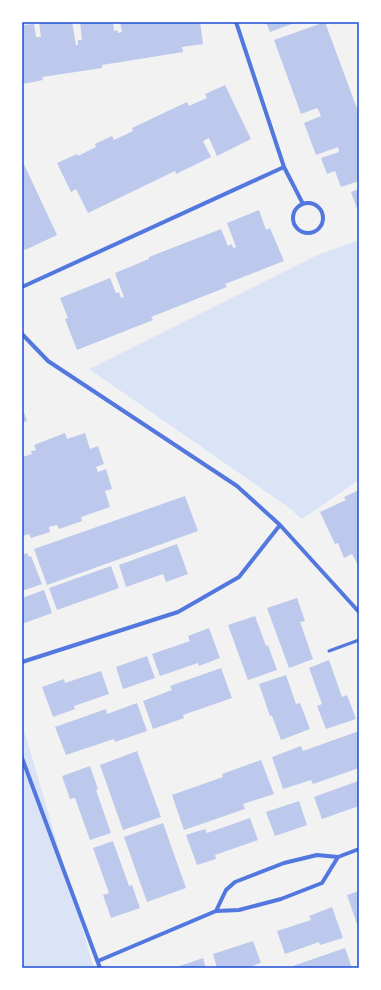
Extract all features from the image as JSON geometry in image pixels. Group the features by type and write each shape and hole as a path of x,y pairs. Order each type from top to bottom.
{"street":[{"path":"236,22 284,168 303,204"},
{"path":"22,287 284,168"},
{"path":"303,204 315,204 322,213 323,218 321,224 318,229 313,232 302,231 297,228 294,222 293,217 295,211 303,204"},
{"path":"22,334 48,361 237,486 280,525 359,611"},
{"path":"22,662 178,612 239,577 280,525"},
{"path":"22,758 100,968"},
{"path":"216,911 226,890 235,882 284,863 317,855 338,857 359,849"},
{"path":"98,961 216,911 239,910 281,899 322,883 338,857"}],"lane":[{"path":"329,651 359,640"}],"shaded area":[{"path":"359,240 359,480 302,519 288,507 89,369 317,255"},
{"path":"22,723 94,968 22,968"}],"building":[{"path":"39,22 72,22 76,45 78,45 78,40 82,40 80,22 113,22 114,31 117,30 118,33 122,32 120,22 200,22 203,44 182,47 183,52 102,65 102,68 42,77 43,80 22,84 22,25 34,24 36,37 41,37"},
{"path":"266,22 297,22 270,32"},
{"path":"325,22 359,114 359,181 341,187 335,171 327,174 321,158 339,152 338,147 316,155 304,123 321,116 317,108 301,114 274,40"},
{"path":"225,85 251,139 217,156 209,138 203,141 211,157 176,174 175,171 88,213 76,189 71,192 57,163 77,154 78,156 96,147 95,144 112,136 114,140 133,131 132,128 187,102 189,106 207,98 205,94"},
{"path":"22,160 57,235 25,250 22,246"},
{"path":"359,189 359,214 351,192"},
{"path":"259,210 266,230 270,228 284,261 225,284 227,287 151,317 153,320 77,350 65,319 68,318 60,298 110,278 116,293 119,292 121,298 124,297 115,273 149,259 149,257 221,229 228,246 232,244 233,248 236,247 227,223"},
{"path":"22,407 27,421 22,423"},
{"path":"65,433 67,439 85,433 90,449 98,446 104,464 96,467 98,472 106,469 112,489 105,491 110,507 81,517 82,521 59,529 57,525 49,527 50,532 31,538 29,534 22,536 22,457 32,454 31,451 36,450 34,445"},
{"path":"359,490 358,565 352,554 344,558 338,543 335,544 320,512 346,500 344,497"},
{"path":"185,496 198,531 47,585 34,549"},
{"path":"177,544 188,574 166,582 163,574 126,587 119,565"},
{"path":"27,553 29,557 31,556 42,584 22,591 22,555"},
{"path":"111,566 119,588 57,610 49,588"},
{"path":"44,590 52,613 22,624 22,598"},
{"path":"297,598 305,621 300,622 313,659 289,668 267,608"},
{"path":"255,616 277,670 248,680 228,625"},
{"path":"209,628 220,658 199,666 198,663 160,676 152,654 190,641 188,636"},
{"path":"147,656 155,678 123,689 116,667"},
{"path":"329,660 342,697 347,695 356,719 326,729 317,706 322,704 309,668"},
{"path":"221,668 232,698 183,715 184,718 153,729 143,701 172,690 170,686"},
{"path":"101,671 109,694 74,706 75,709 53,717 42,687 64,679 65,683"},
{"path":"286,675 296,704 300,703 310,729 281,740 272,716 270,716 259,684"},
{"path":"137,703 147,731 115,742 114,739 66,755 55,727 106,709 107,714"},
{"path":"359,731 359,768 313,784 311,780 283,789 272,757 301,746 303,751"},
{"path":"137,751 161,817 123,830 100,765"},
{"path":"261,760 274,794 243,804 245,809 184,830 172,795 223,777 222,774"},
{"path":"90,766 98,789 96,790 111,833 90,840 75,798 70,799 62,776"},
{"path":"357,778 359,778 359,806 322,819 314,797 358,781"},
{"path":"299,801 307,825 275,836 266,812"},
{"path":"250,818 258,840 215,855 216,859 197,865 186,835 205,829 207,833"},
{"path":"163,823 186,888 147,902 124,837"},
{"path":"113,841 129,886 132,885 140,908 111,918 103,895 109,893 93,848"},
{"path":"359,891 359,930 347,895"},
{"path":"332,907 343,938 320,945 319,942 285,954 277,931 311,920 309,916"},
{"path":"253,941 261,963 246,968 217,968 213,954"},
{"path":"345,948 352,968 294,968 293,966"},
{"path":"203,958 206,968 174,968"}]}
